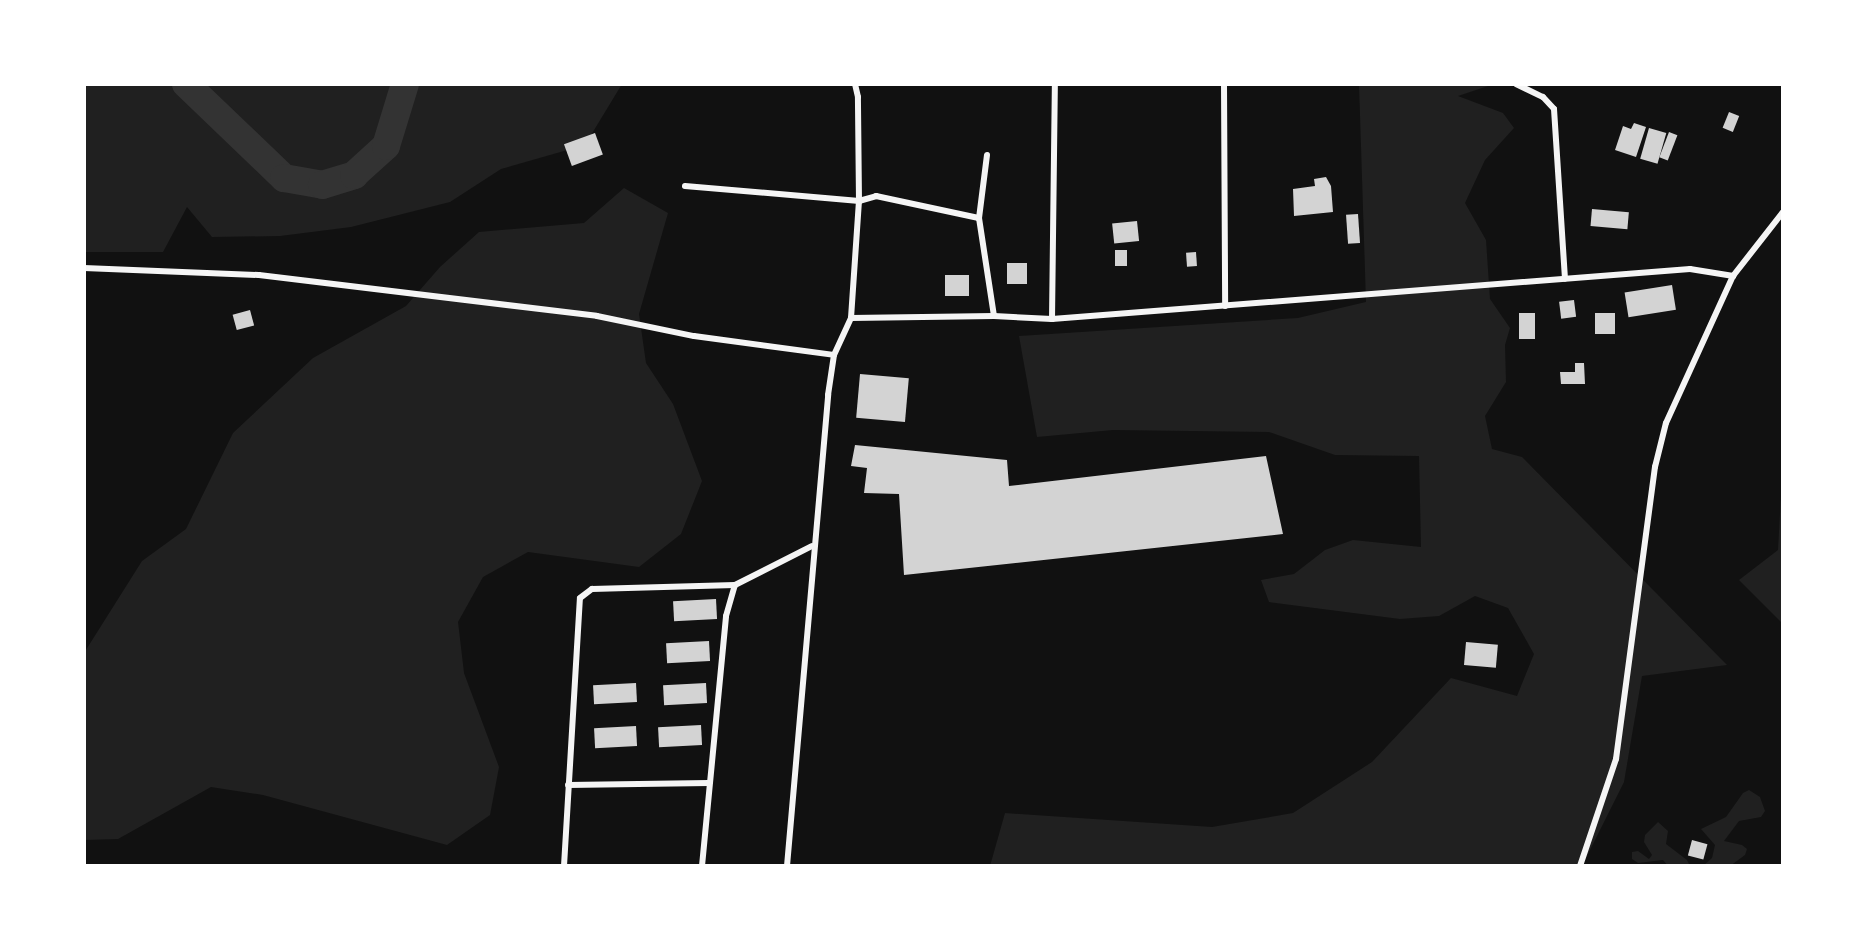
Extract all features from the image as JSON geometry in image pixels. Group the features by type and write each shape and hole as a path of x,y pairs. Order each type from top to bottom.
{"street":[{"path":"787,866 806,671 812,546 834,355 851,318 859,201 858,97 855,84"},
{"path":"1052,319 1055,84"},
{"path":"1224,84 1225,306"},
{"path":"1516,84 1543,97 1554,109 1565,279"},
{"path":"987,155 979,218 994,316"},
{"path":"685,186 859,201 876,196 979,218"},
{"path":"1580,866 1616,759 1655,467 1666,423 1733,276 1783,212"},
{"path":"84,268 259,275 597,316 694,336 834,355"},
{"path":"851,318 994,316 1052,319 1690,269 1733,276"},
{"path":"564,866 580,598 592,589 735,585 812,546"},
{"path":"702,866 726,616 735,585"},
{"path":"568,785 709,783"}],"shaded area":[{"path":"84,84 622,84 585,145 501,169 450,202 351,227 280,236 212,237 187,207 163,252 84,252"},
{"path":"1359,84 1494,84 1458,96 1503,113 1514,128 1485,160 1465,203 1486,240 1490,299 1510,328 1505,345 1506,382 1485,416 1492,449 1522,457 1727,665 1642,676 1624,782 1582,866 990,866 1005,813 1212,827 1293,813 1372,762 1451,678 1517,696 1534,654 1508,608 1475,596 1439,616 1400,619 1269,602 1261,580 1294,574 1325,550 1353,540 1421,547 1419,456 1335,455 1269,432 1113,430 1037,437 1019,336 1298,318 1366,302"},
{"path":"624,188 668,213 639,314 646,363 673,404 702,481 681,534 639,567 528,552 483,577 458,622 464,673 499,767 490,815 447,845 263,795 211,787 118,839 84,840 84,653 142,561 186,529 233,433 313,358 406,306 440,267 479,232 584,223"},
{"path":"1781,495 1783,624 1739,580 1778,550"},
{"path":"1749,790 1760,797 1765,811 1761,817 1739,821 1724,841 1742,845 1747,849 1745,855 1730,866 1703,866 1712,858 1715,845 1701,829 1726,817 1743,793"},
{"path":"1658,822 1668,831 1666,844 1690,866 1668,866 1663,860 1638,863 1632,859 1632,852 1638,851 1649,859 1652,855 1644,842 1645,835"}],"building":[{"path":"1729,112 1739,116 1733,132 1723,128"},
{"path":"1634,123 1646,127 1636,157 1615,150 1623,126 1631,129"},
{"path":"1649,128 1666,133 1657,164 1640,159"},
{"path":"1669,132 1677,135 1668,160 1659,157"},
{"path":"595,133 603,155 572,166 564,144"},
{"path":"1326,177 1331,186 1333,212 1294,216 1293,189 1315,186 1314,179"},
{"path":"1592,209 1629,212 1627,229 1591,226"},
{"path":"1358,214 1360,243 1348,244 1346,215"},
{"path":"1137,221 1139,241 1114,244 1112,224"},
{"path":"1115,250 1127,250 1127,266 1115,266"},
{"path":"1196,252 1197,266 1187,267 1186,253"},
{"path":"1007,263 1027,263 1027,284 1007,284"},
{"path":"945,275 969,275 969,296 945,296"},
{"path":"1672,285 1676,310 1629,317 1625,293"},
{"path":"1574,300 1576,317 1561,319 1559,302"},
{"path":"250,310 254,325 237,330 233,315"},
{"path":"1519,313 1535,313 1535,339 1519,339"},
{"path":"1595,313 1615,313 1615,334 1595,334"},
{"path":"1575,363 1584,363 1585,384 1561,384 1560,372 1575,372"},
{"path":"860,374 909,378 905,422 856,418"},
{"path":"855,445 1007,460 1009,486 1266,456 1283,534 904,575 899,494 864,493 867,468 851,466"},
{"path":"716,599 717,619 674,621 673,601"},
{"path":"709,641 710,661 667,663 666,643"},
{"path":"1466,642 1498,645 1496,668 1464,665"},
{"path":"636,683 637,702 594,704 593,685"},
{"path":"706,683 707,703 664,705 663,685"},
{"path":"701,725 702,745 659,747 658,727"},
{"path":"636,726 637,746 595,748 594,728"},
{"path":"1692,840 1707,844 1703,860 1688,855"}],"waterway":[{"path":"186,84 284,178 322,185 354,175 386,146 405,84"}]}
